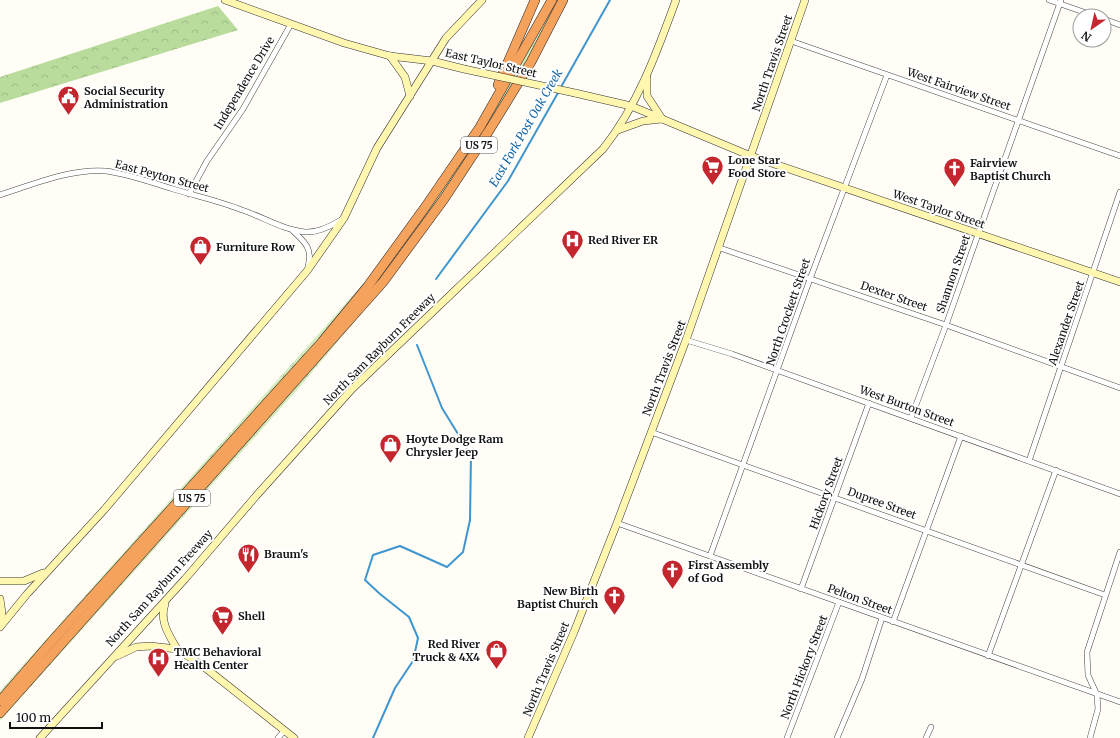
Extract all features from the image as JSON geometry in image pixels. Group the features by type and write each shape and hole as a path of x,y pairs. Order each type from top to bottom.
{"highway":[{"path":"480,127 535,0"},
{"name":"US 75","path":"0,701 53,640 322,342 368,286 426,206 480,127 552,0"},
{"name":"US 75","path":"0,713 383,282 444,199 490,129 531,62 563,0"}],"main road":[{"name":"East Taylor Street","path":"225,0 344,43 390,56 432,62 631,106 751,156"},
{"path":"0,627 48,570 104,510 307,271 344,218 377,148 410,96 456,26 482,0"},
{"name":"North Sam Rayburn Freeway","path":"40,738 166,600 352,389 603,149 618,130 647,76 676,0"},
{"name":"North Travis Street","path":"528,738 574,632 686,340 720,248 805,0"},
{"path":"390,56 405,77 410,96"},
{"path":"618,130 643,121 662,119 647,96 647,76"},
{"name":"West Taylor Street","path":"751,156 1120,282"},
{"path":"0,581 24,581 48,570"},
{"path":"0,599 2,613 0,624"},
{"path":"166,600 162,613 164,625 178,649 203,666 294,738"},
{"path":"110,660 136,647 150,646 178,649"}],"street":[{"path":"1049,0 1060,2 1075,8"},
{"name":"Shannon Street","path":"911,418 946,325 1060,2"},
{"name":"Independence Drive","path":"189,194 207,161 243,109 291,24"},
{"name":"West Fairview Street","path":"791,41 1120,156"},
{"name":"North Crockett Street","path":"710,556 810,279 887,75"},
{"name":"East Peyton Street","path":"0,195 80,172 105,171 129,176 241,209 292,230 307,232 322,229 344,218"},
{"name":"Alexander Street","path":"1029,461 1120,192"},
{"name":"East Peyton Street","path":"292,230 305,241 310,249 311,258 307,271"},
{"name":"Dexter Street","path":"720,248 946,325 1120,388"},
{"name":"West Burton Street","path":"686,340 869,403 1120,494"},
{"name":"Hickory Street","path":"801,589 869,403"},
{"name":"Dupree Street","path":"651,432 744,464 1105,595"},
{"path":"894,622 961,436"},
{"path":"988,656 1056,470"},
{"name":"Pelton Street","path":"617,523 1120,702"},
{"path":"1090,738 1098,709 1097,695 1088,675 1087,652 1120,552"},
{"name":"North Hickory Street","path":"788,738 839,602"},
{"path":"837,738 862,679 882,618"},
{"path":"926,738 931,727"},
{"path":"278,738 284,731"}],"green space":[{"path":"547,1 562,9 510,104 467,173 388,282 297,390 0,721 0,691 364,283 402,235 468,138"},
{"path":"218,6 238,30 0,103 0,77"}],"waterway":[{"name":"East Fork Post Oak Creek","path":"561,87 610,0"},
{"name":"East Fork Post Oak Creek","path":"436,279 508,181 559,91"},
{"name":"East Fork Post Oak Creek","path":"373,738 395,688 413,661 418,638 409,617 365,580 373,555 400,546 447,567 463,552 470,520 471,455 442,408 417,345"}],"place":[{"name":"Social Security Administration","path":"69,116"},
{"name":"Lone Star Food Store","path":"713,186"},
{"name":"Fairview Baptist Church","path":"955,188"},
{"name":"Red River ER","path":"573,260"},
{"name":"Furniture Row","path":"201,266"},
{"name":"Hoyte Dodge Ram Chrysler Jeep","path":"391,464"},
{"name":"Braum's","path":"249,574"},
{"name":"First Assembly of God","path":"672,590"},
{"name":"New Birth Baptist Church","path":"614,616"},
{"name":"Shell","path":"222,636"},
{"name":"Red River Truck & 4X4","path":"496,670"},
{"name":"TMC Behavioral Health Center","path":"158,678"}]}
